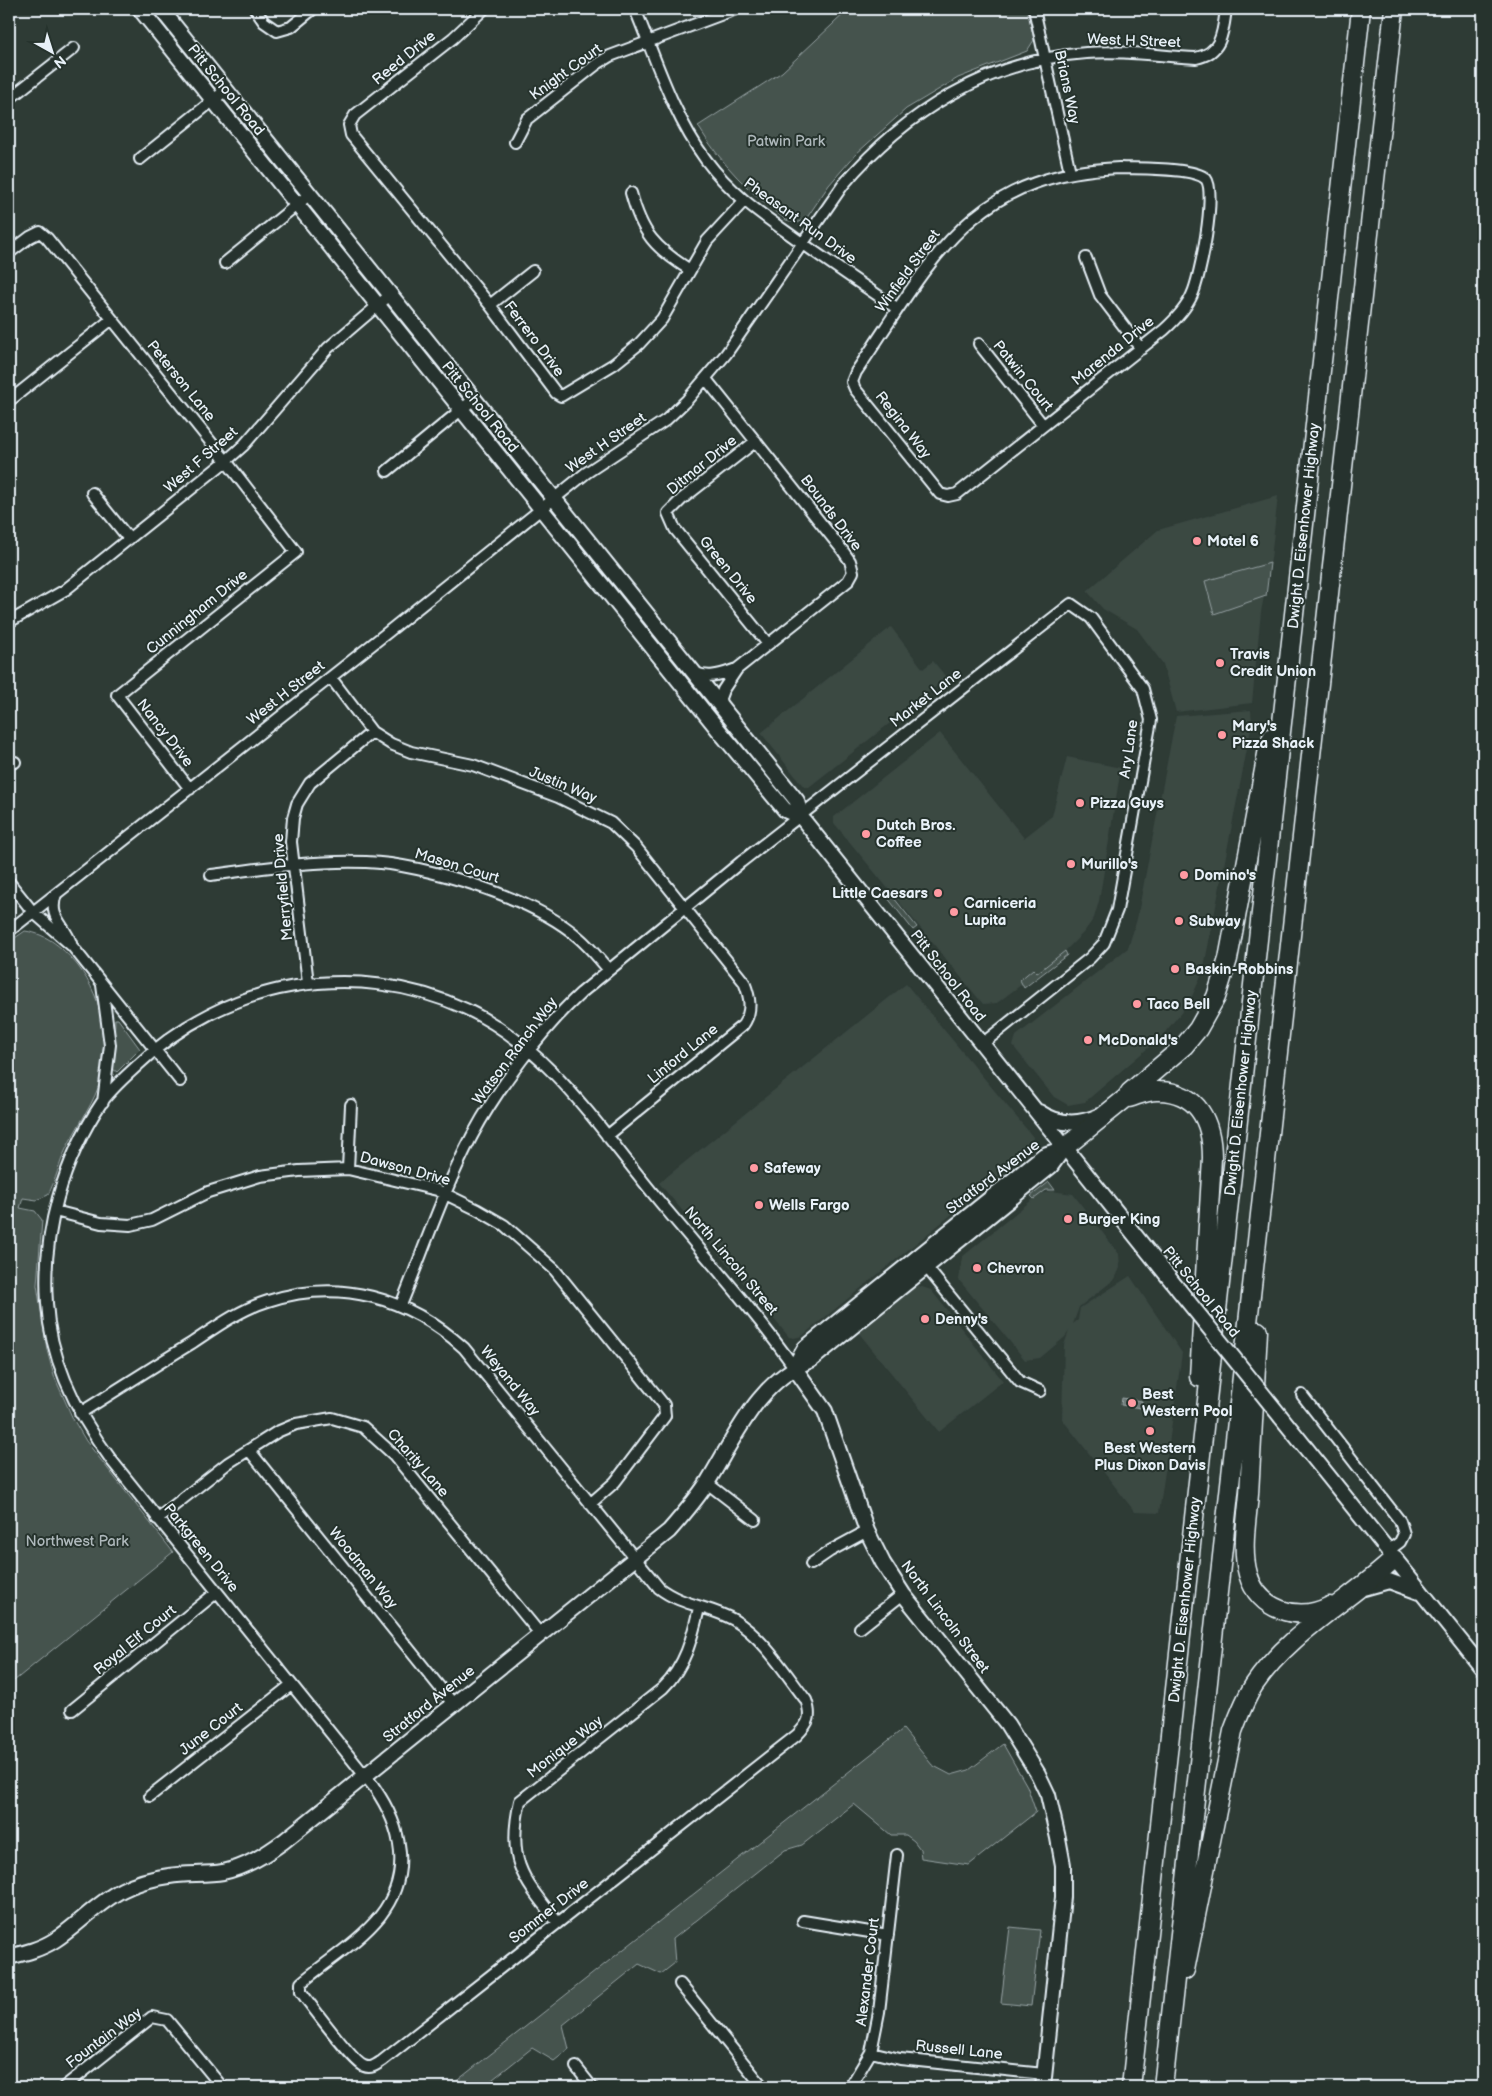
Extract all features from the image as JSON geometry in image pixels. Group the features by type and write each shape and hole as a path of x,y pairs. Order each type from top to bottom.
{"highway":[{"name":"Dwight D. Eisenhower Highway","path":"1131,2087 1361,9"},
{"path":"1163,2087 1394,9"},
{"path":"1064,1148 1119,1104 1130,1092 1184,1046 1198,1029 1216,997 1228,959 1268,749 1285,704"},
{"path":"1119,1104 1142,1092 1159,1090 1177,1094 1194,1103 1205,1116 1211,1134 1212,1158 1197,1397 1197,1490"},
{"path":"1253,1283 1259,1323 1246,1528 1247,1572 1258,1595 1272,1608 1291,1614 1309,1614 1322,1610 1350,1594"},
{"path":"1173,2006 1189,1960 1229,1748 1242,1707 1270,1664 1350,1594 1391,1555"}],"main road":[{"name":"Pitt School Road","path":"140,9 785,810 801,817"},
{"name":"Pitt School Road","path":"161,9 473,400 797,801 801,817 1064,1148 1483,1669"},
{"path":"1031,1106 1040,1114 1054,1120 1078,1123 1089,1120 1119,1104"},
{"name":"Stratford Avenue","path":"794,1367 805,1348 918,1256 1044,1155 1064,1148"},
{"name":"Stratford Avenue","path":"9,1957 32,1952 55,1940 96,1907 121,1891 139,1883 169,1876 222,1872 258,1859 284,1841 669,1531 691,1507 749,1411 775,1381 794,1367 811,1360 927,1267 1051,1166 1064,1148"},
{"name":"North Lincoln Street","path":"794,1367 825,1411 867,1531 903,1594 1018,1739 1048,1795 1063,1865 1064,1897 1043,2081"},
{"path":"1350,1594 1389,1581 1404,1585 1423,1594"}],"street":[{"path":"254,9 264,22 277,31 291,27 313,9"},
{"name":"Reed Drive","path":"362,108 380,97 453,38 484,9"},
{"name":"Pheasant Run Drive","path":"635,9 676,110 707,161 744,202 898,309"},
{"name":"Knight Court","path":"515,142 527,119 610,56 736,9"},
{"name":"Brians Way","path":"1034,9 1070,172"},
{"name":"West H Street","path":"9,931 331,678 586,473 666,420 706,379 843,185 864,160 907,122 928,107 975,82 1046,59 1108,52 1196,58 1212,52 1222,38 1226,9"},
{"path":"9,99 74,48"},
{"path":"140,159 226,90"},
{"name":"Ferrero Drive","path":"362,108 349,124 351,135 490,305 537,365 556,393 561,396 607,369 639,344 662,319 707,241 744,202"},
{"name":"Winfield Street","path":"852,382 856,372 935,256 970,220 1018,189 1070,172 1119,168 1182,172"},
{"name":"Marenda Drive","path":"932,485 940,494 948,496 957,494 1141,349 1176,319 1191,297 1198,282 1210,197 1209,184 1205,178 1182,172"},
{"path":"225,263 310,194"},
{"path":"631,194 637,215 649,238 667,256 690,270"},
{"name":"Peterson Lane","path":"9,253 40,232 47,238 226,461 296,552"},
{"path":"1086,258 1100,295 1141,349"},
{"path":"490,305 532,271"},
{"name":"West F Street","path":"11,617 65,590 226,461 244,445 328,348 390,295"},
{"path":"9,401 112,319"},
{"name":"Patwin Court","path":"979,344 1043,425"},
{"name":"Bounds Drive","path":"694,672 706,677 713,677 737,668 848,581 853,572 850,561 843,551 706,379"},
{"name":"Regina Way","path":"852,382 932,485"},
{"path":"387,471 473,400"},
{"name":"Ditmar Drive","path":"668,513 682,499 756,441"},
{"path":"92,493 129,539"},
{"name":"Green Drive","path":"668,513 676,529 768,644"},
{"name":"Cunningham Drive","path":"117,695 296,552"},
{"name":"Market Lane","path":"801,817 1071,604"},
{"name":"Ary Lane","path":"982,1044 1090,958 1104,943 1117,910 1150,720 1144,689 1091,618 1071,604"},
{"name":"Bounds Drive","path":"721,707 720,698 723,690 737,668"},
{"name":"Justin Way","path":"331,678 372,732 391,744 411,752 472,765 558,797 611,823 636,847 744,982"},
{"name":"Nancy Drive","path":"117,695 190,789"},
{"name":"Merryfield Drive","path":"308,983 291,842 293,818 301,796 310,783 372,732"},
{"name":"Watson Ranch Way","path":"401,1305 446,1194 472,1137 486,1112 556,1017 609,970 801,817"},
{"name":"Mason Court","path":"211,875 294,864 367,862 419,868 506,897 564,926 578,937 609,970"},
{"path":"9,882 33,912 72,946 155,1048 180,1082"},
{"path":"56,894 52,906 54,913 67,932 72,946"},
{"name":"Linford Lane","path":"607,1136 743,1024 748,1018 750,1009 750,996 744,982"},
{"name":"North Lincoln Street","path":"155,1048 188,1025 223,1006 268,991 308,983 376,983 437,998 486,1019 530,1050 558,1075 745,1302 794,1367"},
{"path":"102,984 110,1045 103,1102"},
{"name":"Parkgreen Drive","path":"155,1048 103,1102 67,1167 47,1248 47,1305 58,1358 65,1381 80,1413 112,1462 364,1776 388,1808 397,1828 401,1847 400,1870 392,1893 381,1915 361,1935 301,1983 301,1992 325,2021"},
{"path":"348,1169 351,1105"},
{"name":"Dawson Drive","path":"55,1211 101,1223 130,1224 152,1220 208,1192 260,1176 299,1171 348,1169 446,1194 504,1226 554,1268 664,1405 665,1416 615,1482 590,1504"},
{"path":"918,1256 1020,1382 1040,1391"},
{"name":"Weyand Way","path":"80,1413 233,1317 266,1301 294,1294 335,1291 372,1295 401,1305 449,1334 464,1348 659,1588 670,1596 699,1608 716,1612 746,1628 806,1700 811,1712 808,1724 797,1735"},
{"path":"1302,1395 1400,1521 1404,1534 1391,1555"},
{"name":"Charity Lane","path":"158,1518 203,1482 277,1432 313,1420 332,1418 363,1427 394,1455 541,1635"},
{"name":"Woodman Way","path":"249,1450 454,1705"},
{"path":"707,1483 755,1520"},
{"path":"811,1564 830,1551 867,1531"},
{"name":"Royal Elf Court","path":"72,1710 217,1592"},
{"path":"860,1628 903,1594"},
{"name":"Monique Way","path":"558,1923 525,1881 518,1865 515,1843 516,1816 520,1801 663,1688 676,1675 690,1646 699,1608"},
{"name":"June Court","path":"150,1796 291,1684"},
{"name":"Sommer Drive","path":"325,2021 362,2066 370,2068 382,2061 797,1735"},
{"name":"Alexander Court","path":"850,2087 871,2052 879,2012 897,1855"},
{"path":"803,1921 888,1935"},
{"path":"680,1984 763,2087"},
{"name":"Fountain Way","path":"64,2087 152,2017 167,2020 222,2087"},
{"name":"Russell Lane","path":"871,2052 900,2059 1043,2081"},
{"path":"576,2067 592,2087"}],"shaded area":[{"path":"1278,496 1271,559 1261,612 1252,703 1176,712 1163,664 1137,629 1103,609 1087,591 1158,530"},
{"path":"891,627 923,669 933,661 947,678 809,787 804,787 761,733"},
{"path":"1251,710 1252,724 1203,972 1189,1003 1162,1036 1085,1102 1068,1105 1054,1097 1013,1046 1016,1036 1128,948 1137,919 1176,716"},
{"path":"940,733 1024,838 1052,816 1067,757 1121,768 1099,901 1094,918 1084,932 1063,953 997,1003 983,1004 834,823 834,817"},
{"path":"906,984 1033,1137 1031,1150 802,1336 789,1337 659,1183"},
{"path":"1051,1191 1073,1194 1119,1254 1120,1268 1115,1279 1079,1307 1073,1324 1078,1320 1080,1308 1130,1276 1182,1353 1159,1513 1135,1512 1062,1419 1064,1345 1069,1331 1065,1337 1040,1358 1025,1360 959,1280 962,1257 1038,1195"},
{"path":"919,1286 931,1290 1003,1381 939,1432 858,1332 914,1287"},
{"name":"Best Western Pool","path":"1122,1398 1142,1401 1141,1408 1121,1405"}],"green space":[{"name":"Patwin Park","path":"849,9 1027,9 1034,40 1027,51 958,78 906,109 856,154 829,185 806,219 797,223 786,220 748,188 716,153 698,126 782,72"},
{"path":"1270,563 1266,596 1214,614 1205,581"},
{"path":"890,893 917,927 913,930 887,897"},
{"name":"Northwest Park","path":"25,931 41,935 55,943 78,966 87,979 100,1009 105,1041 103,1073 98,1088 66,1149 48,1195 37,1200 23,1198 20,1208 35,1211 42,1220 37,1285 47,1350 54,1376 73,1419 86,1441 173,1552 9,1685 9,942"},
{"path":"1065,951 1067,955 1024,988 1020,980 1033,969 1037,973"},
{"path":"115,1019 118,1019 140,1049 117,1072 113,1069"},
{"path":"1049,1182 1055,1190 1046,1190 1034,1199 1031,1196"},
{"path":"903,1729 932,1765 951,1775 969,1770 1003,1744 1027,1786 1036,1812 969,1865 921,1858 920,1849 914,1841 906,1835 891,1835 854,1804 802,1845 785,1850 673,1939 675,1963 661,1974 639,1964 563,2025 569,2049 554,2061 532,2048 483,2087 449,2087"},
{"path":"1010,1927 1040,1930 1031,2006 1001,2003"}],"place":[{"name":"Motel 6","path":"1197,541"},
{"name":"Travis Credit Union","path":"1220,663"},
{"name":"Mary's Pizza Shack","path":"1222,735"},
{"name":"Pizza Guys","path":"1080,803"},
{"name":"Dutch Bros. Coffee","path":"866,834"},
{"name":"Murillo's","path":"1071,864"},
{"name":"Domino's","path":"1184,875"},
{"name":"Little Caesars","path":"938,893"},
{"name":"Carniceria Lupita","path":"954,912"},
{"name":"Subway","path":"1179,921"},
{"name":"Baskin-Robbins","path":"1175,969"},
{"name":"Taco Bell","path":"1137,1004"},
{"name":"McDonald's","path":"1088,1040"},
{"name":"Safeway","path":"754,1168"},
{"name":"Wells Fargo","path":"759,1205"},
{"name":"Burger King","path":"1068,1219"},
{"name":"Chevron","path":"977,1268"},
{"name":"Denny's","path":"925,1319"},
{"name":"Best Western Pool","path":"1132,1403"},
{"name":"Best Western Plus Dixon Davis","path":"1150,1431"}]}
